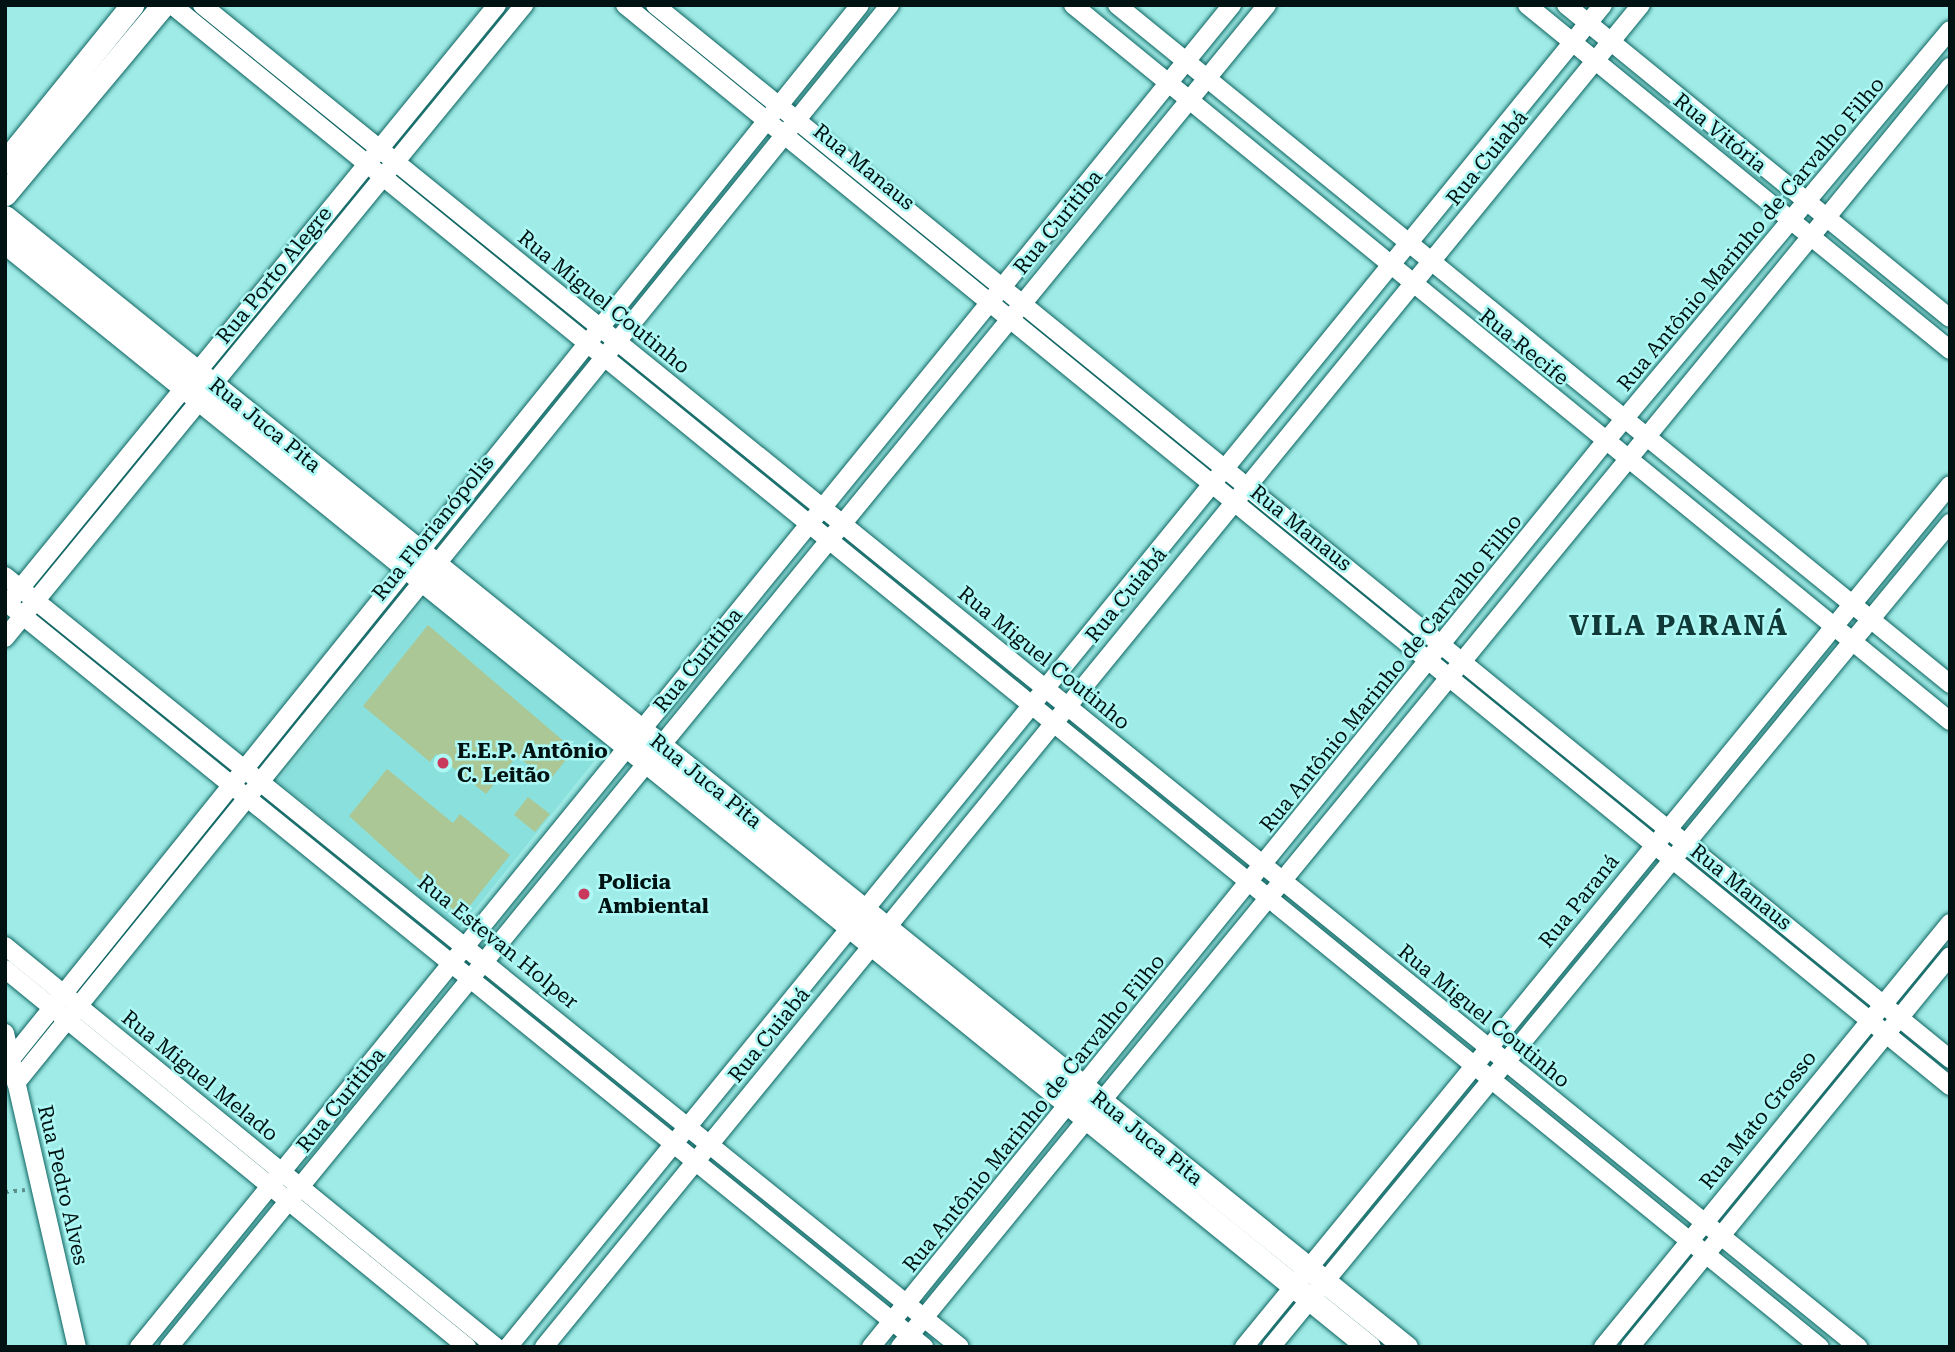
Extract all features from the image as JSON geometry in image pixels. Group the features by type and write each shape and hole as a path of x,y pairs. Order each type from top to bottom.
{"street":[{"path":"5,162 132,5"},
{"path":"5,194 163,5"},
{"name":"Rua Miguel Coutinho","path":"172,5 1820,1347"},
{"name":"Rua Miguel Coutinho","path":"202,5 838,524 1067,704 1264,868 1488,1050 1706,1221 1858,1347"},
{"name":"Rua Porto Alegre","path":"389,156 497,5"},
{"name":"Rua Porto Alegre","path":"6,604 200,386 389,156 524,5"},
{"name":"Rua Manaus","path":"625,5 791,126 1081,364 1223,467 1950,1059"},
{"name":"Rua Manaus","path":"655,5 774,113"},
{"name":"Rua Florianópolis","path":"422,564 586,342 860,5"},
{"name":"Rua Florianópolis","path":"11,1059 64,1005 422,564 602,355 890,5"},
{"name":"Rua Recife","path":"1073,5 1190,98 1412,286 1950,721"},
{"name":"Rua Recife","path":"1117,5 1950,684"},
{"name":"Rua Curitiba","path":"169,1347 484,959 821,508 1232,5"},
{"name":"Rua Curitiba","path":"139,1347 467,945 827,538 1267,5"},
{"name":"Rua Vitória","path":"1527,5 1950,350"},
{"name":"Rua Vitória","path":"1566,5 1950,318"},
{"name":"Rua Cuiabá","path":"508,1347 687,1125 866,910 1043,685 1210,483 1386,263 1603,5"},
{"name":"Rua Cuiabá","path":"544,1347 1245,485 1642,5"},
{"name":"Rua Antônio Marinho de Carvalho Filho","path":"905,1341 1251,884 1605,442 1794,221 1950,30"},
{"name":"Rua Antônio Marinho de Carvalho Filho","path":"871,1347 906,1303 1268,898 1810,234 1950,67"},
{"name":"Rua Juca Pita","path":"5,217 200,386 644,745 850,928 1086,1102"},
{"name":"Rua Juca Pita","path":"5,242 200,386"},
{"name":"Rua Manaus","path":"1081,364 1210,483 1950,1086"},
{"name":"Rua Porto Alegre","path":"5,638 38,603 200,386"},
{"name":"Rua Paraná","path":"1271,1347 1308,1283 1475,1066 1832,626 1950,485"},
{"name":"Rua Paraná","path":"1244,1347 1308,1283 1490,1079 1950,523"},
{"name":"Rua Estevan Holper","path":"5,576 254,772 960,1347"},
{"path":"6,604 26,617 892,1321 905,1341 924,1347"},
{"name":"Rua Juca Pita","path":"644,745 887,927 1086,1102 1308,1283 1406,1347"},
{"name":"Rua Mato Grosso","path":"1603,1347 1950,923"},
{"name":"Rua Miguel Melado","path":"5,946 64,1005 276,1179 496,1347"},
{"path":"1630,1347 1950,956"},
{"name":"Rua Miguel Melado","path":"5,969 64,1005"},
{"name":"Rua Florianópolis","path":"16,1083 64,1005"},
{"name":"Rua Pedro Alves","path":"5,1033 77,1347"},
{"name":"Rua Miguel Melado","path":"295,1194 467,1347"},
{"name":"Rua Juca Pita","path":"1308,1283 1369,1347"}],"shaded area":[{"name":"E.E.P. Antônio C. Leitão","path":"427,597 608,744 459,929 278,781"}],"building":[{"path":"428,625 574,750 549,781 517,756 486,794 436,754 430,762 363,706"},
{"path":"387,769 453,823 460,814 510,855 461,917 349,816"},
{"path":"528,797 550,814 535,832 514,815"}],"place":[{"name":"E.E.P. Antônio C. Leitão","path":"443,763"},
{"name":"Policia Ambiental","path":"584,894"}],"district":[{"name":"VILA PARANÁ","path":"1679,626"}]}
